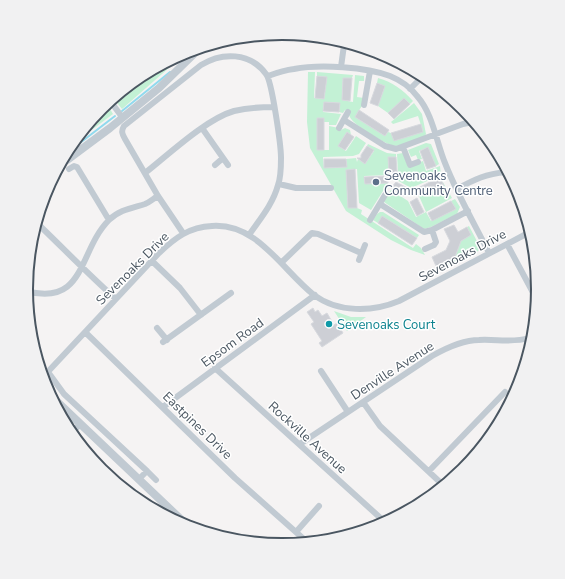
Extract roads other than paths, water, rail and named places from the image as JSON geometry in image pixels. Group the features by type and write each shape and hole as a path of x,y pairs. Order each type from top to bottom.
{"street":[{"path":"342,67 344,48"},
{"path":"184,233 158,196 122,132 124,126 201,65 215,58 231,56 246,59 259,66 268,76 281,156 279,184 267,210 249,235"},
{"path":"71,157 110,128 169,79 190,58"},
{"path":"268,76 295,68 324,66 342,67 391,76 410,89 418,96 425,107 445,164 489,253"},
{"path":"364,105 370,71"},
{"path":"410,89 419,80"},
{"path":"114,106 122,117"},
{"path":"145,173 202,128 221,116 247,108 274,107"},
{"path":"338,128 348,112"},
{"path":"344,120 392,149 403,147 468,123"},
{"path":"202,128 228,166"},
{"path":"403,147 410,165 418,162"},
{"path":"215,165 223,158"},
{"path":"69,169 74,166 77,167 109,220"},
{"path":"457,188 480,177 492,173 503,172"},
{"path":"279,184 296,188 331,188"},
{"path":"370,220 386,195"},
{"path":"33,292 43,294 59,292 71,285 92,245 109,220 121,211 148,202 158,196"},
{"path":"380,204 426,232 468,211"},
{"name":"Sevenoaks Drive","path":"48,372 171,242 184,233 199,227 214,226 230,228 249,235 260,243 315,295 329,303 344,308 362,309 382,307 399,301 525,234"},
{"path":"41,227 116,299"},
{"path":"422,243 426,251 434,245 436,242 432,230"},
{"path":"281,263 312,233 318,234 362,253"},
{"path":"507,244 532,291"},
{"path":"359,260 365,245"},
{"path":"152,261 180,288 201,315"},
{"path":"156,328 165,341 231,293"},
{"name":"Epsom Road","path":"163,406 315,295"},
{"name":"Eastpines Drive","path":"85,332 163,406 202,439 225,467 302,538"},
{"name":"Denville Avenue","path":"300,444 432,356 450,346 477,340 522,340 527,339"},
{"name":"Rockville Avenue","path":"215,368 381,519"},
{"path":"321,371 348,412"},
{"path":"48,372 64,394 156,480"},
{"path":"429,471 505,392"},
{"path":"363,402 380,426 440,482"},
{"path":"62,406 139,479 172,513"},
{"path":"76,429 81,424"},
{"path":"225,467 230,462"},
{"path":"139,479 147,471"},
{"path":"296,532 319,506"}],"waterway":[{"path":"122,111 170,72"},
{"path":"83,141 115,116"}],"place":[{"name":"Sevenoaks Community Centre","path":"376,182"},
{"name":"Sevenoaks Court","path":"329,324"}]}
